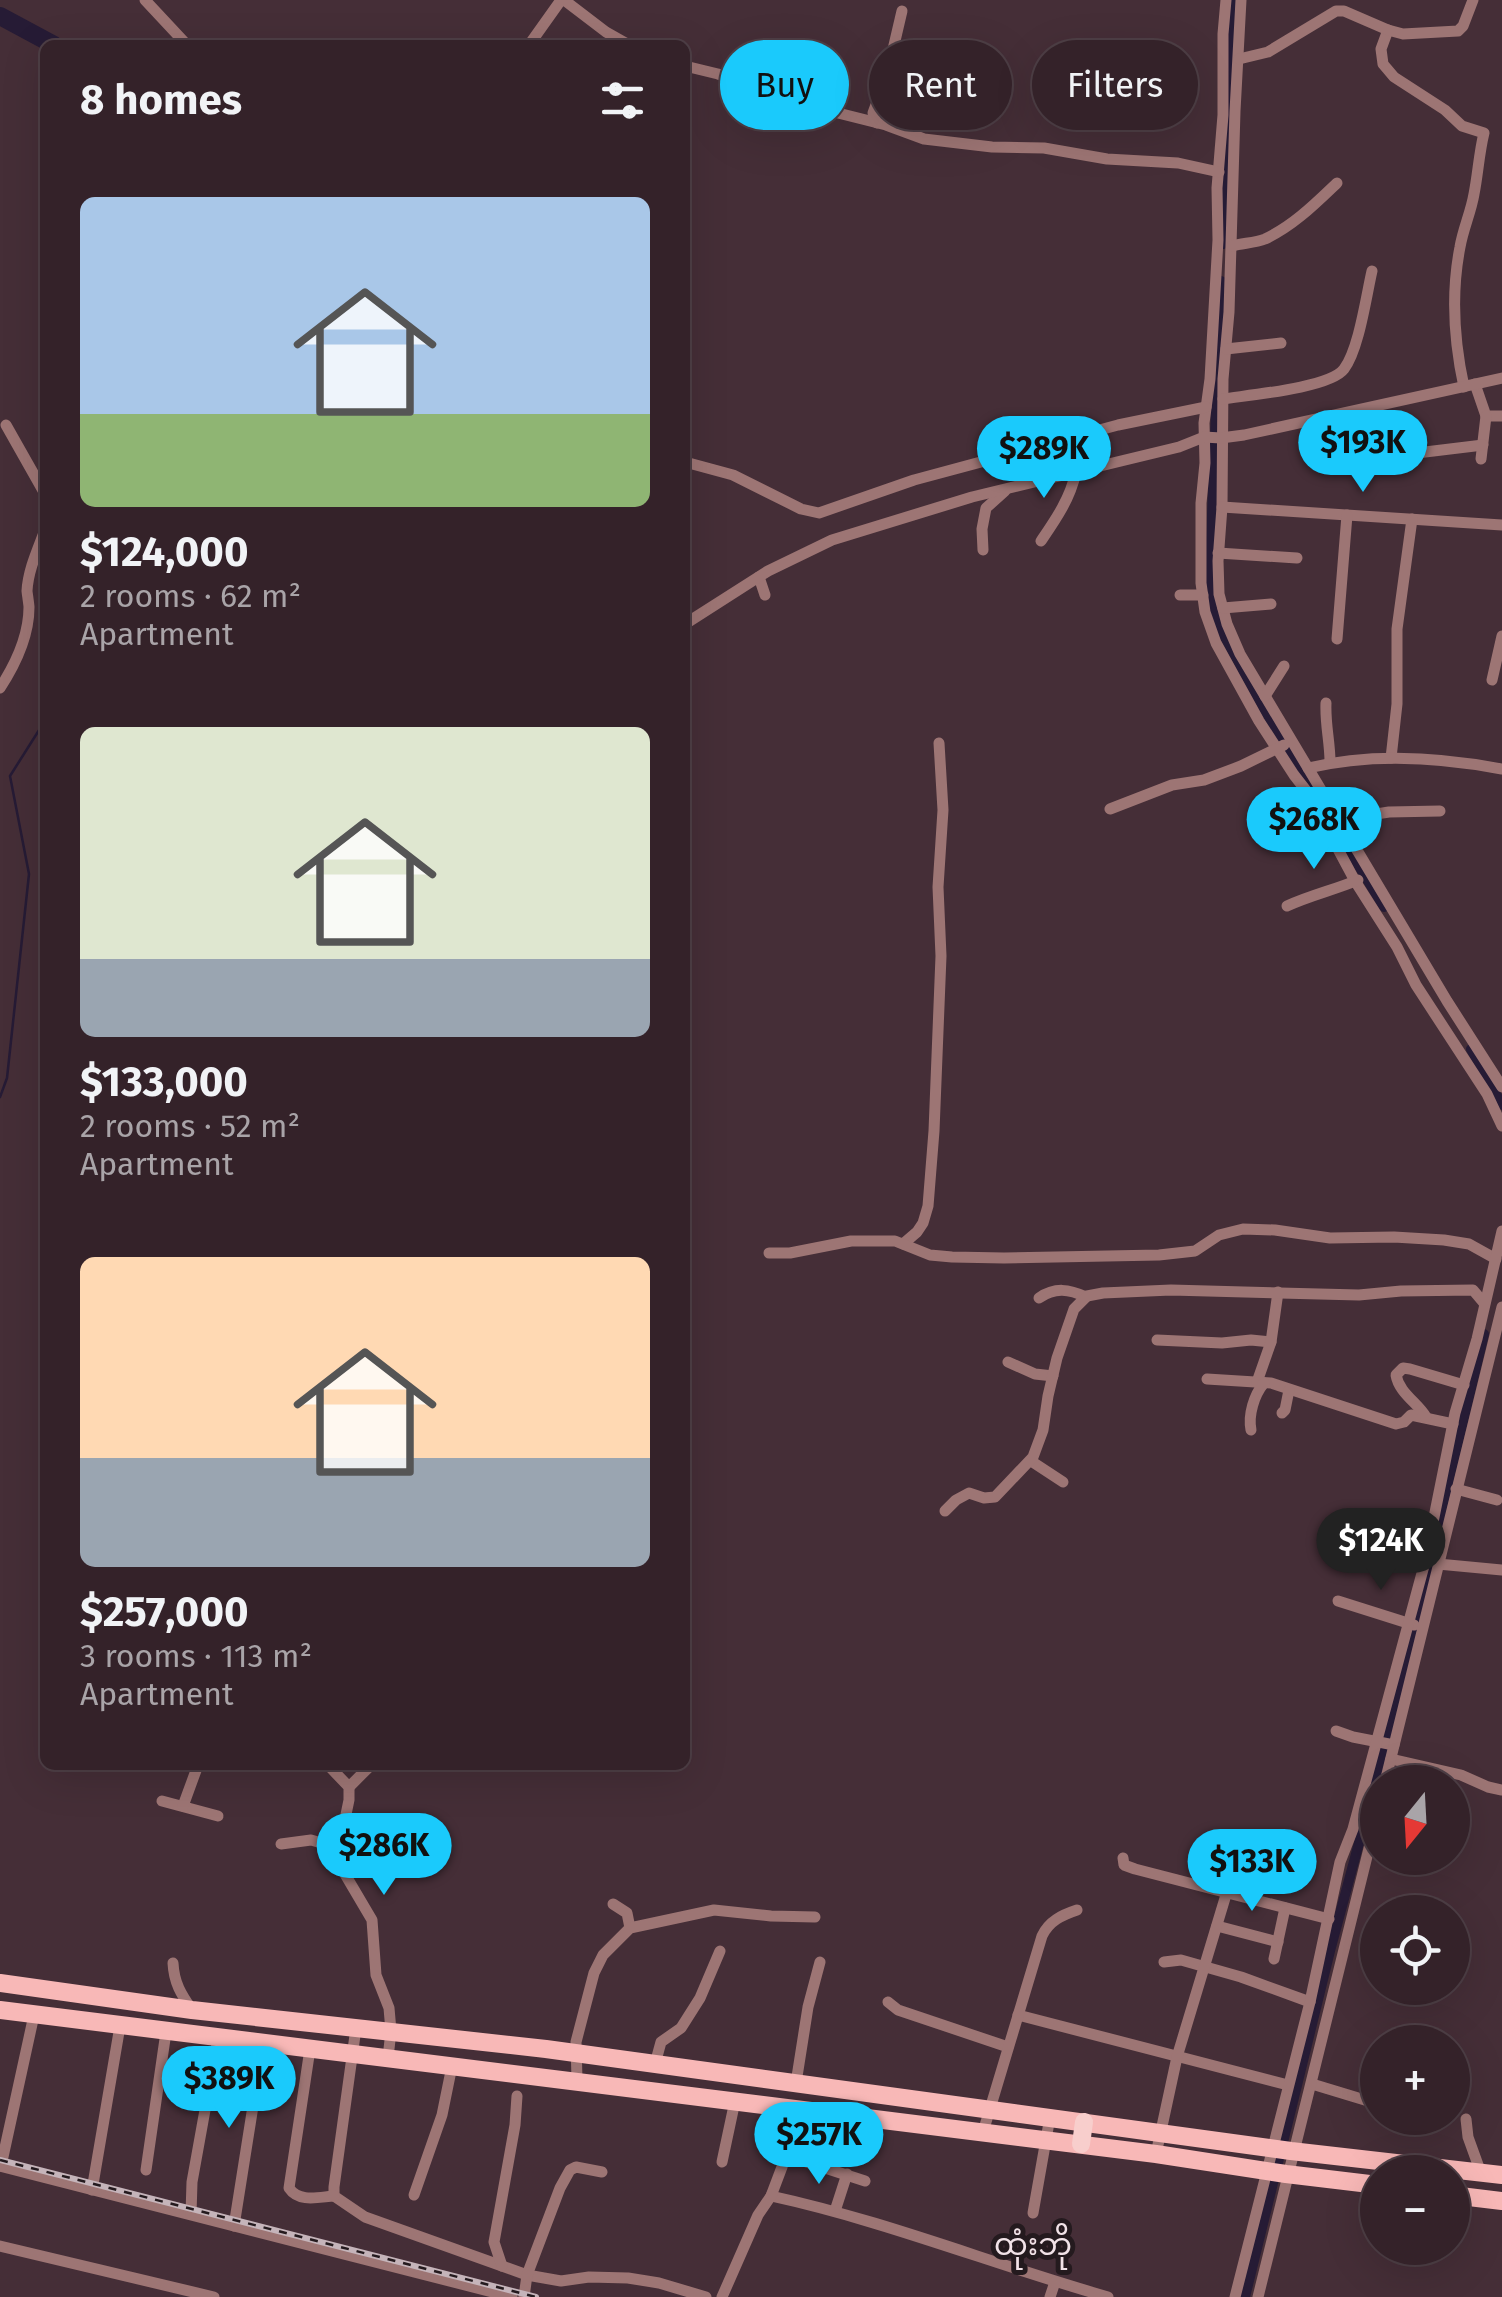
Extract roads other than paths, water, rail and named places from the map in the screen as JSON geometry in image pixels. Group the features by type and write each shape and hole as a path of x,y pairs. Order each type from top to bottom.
{"highway":[{"path":"1081,2144 1084,2122"}],"main road":[{"path":"0,1983 192,2010 576,2053 1360,2160"},
{"path":"0,2010 1081,2144 1360,2184"},
{"path":"1470,2172 1502,2175"},
{"path":"1470,2197 1502,2201"}],"street":[{"path":"145,0 182,40"},
{"path":"533,40 562,0 621,40"},
{"path":"1226,0 1214,315 1206,407 1214,437 1222,506 1218,553 1222,608 1240,654 1265,696 1294,776 1502,1087"},
{"path":"1241,0 1235,111 1232,348 1205,463 1201,503 1205,612 1216,643 1260,721 1308,768 1338,820 1383,924 1416,984 1487,1094 1502,1126"},
{"path":"1239,59 1268,52 1336,11 1403,34 1458,31 1473,0"},
{"path":"895,40 902,11"},
{"path":"1388,30 1381,49 1383,64 1394,77 1445,110 1462,126 1484,133 1454,288 1458,362 1486,416 1482,459"},
{"path":"690,67 869,121"},
{"path":"898,130 950,143 1044,148 1178,163 1218,172"},
{"path":"1232,246 1261,241 1282,230 1337,182"},
{"path":"1223,399 1318,384 1344,369 1372,271"},
{"path":"1232,348 1281,343"},
{"path":"690,621 758,577 832,540 1008,488 1214,437 1244,434 1502,378"},
{"path":"690,463 734,475 800,508 820,512 914,480 1118,425 1206,407"},
{"path":"1486,416 1502,416"},
{"path":"6,424 40,485"},
{"path":"1359,460 1483,445"},
{"path":"1041,541 1063,509 1076,472"},
{"path":"983,550 986,508 1008,488"},
{"path":"1222,506 1502,525"},
{"path":"1337,639 1346,515"},
{"path":"1392,758 1398,629 1412,519"},
{"path":"0,688 24,636 30,571 40,544"},
{"path":"1218,553 1296,558"},
{"path":"758,577 765,594"},
{"path":"1180,595 1202,595"},
{"path":"1222,608 1271,604"},
{"path":"1492,680 1502,636"},
{"path":"1265,696 1284,666"},
{"path":"1326,703 1330,762"},
{"path":"904,1244 923,1223 928,1206 934,1131 941,956 939,743"},
{"path":"1110,809 1172,784 1204,780 1285,745"},
{"path":"1308,768 1330,762 1392,758 1502,770"},
{"path":"1338,820 1389,812 1440,811"},
{"path":"1287,906 1363,877"},
{"path":"769,1253 851,1242 895,1242 930,1255 952,1257 1158,1254 1195,1252 1218,1235 1244,1229 1330,1238 1444,1240 1469,1244 1496,1259"},
{"path":"1415,1625 1438,1564 1456,1489 1482,1348 1484,1303 1502,1230"},
{"path":"1039,1298 1058,1290 1073,1290 1086,1297"},
{"path":"944,1511 970,1493 995,1497 1032,1461 1074,1310 1086,1297 1172,1290 1359,1294 1473,1290 1484,1303"},
{"path":"1251,1430 1250,1412 1271,1342 1278,1292"},
{"path":"1258,2297 1284,2150 1288,2085 1340,1862 1386,1743 1415,1625 1464,1385 1502,1307"},
{"path":"1158,1340 1271,1342"},
{"path":"1008,1362 1035,1374 1053,1376"},
{"path":"1426,1417 1398,1383 1399,1371 1410,1369 1464,1385"},
{"path":"1208,1378 1260,1382 1396,1424 1411,1415 1454,1424"},
{"path":"1286,1413 1292,1391"},
{"path":"1032,1461 1063,1482"},
{"path":"1456,1489 1497,1500"},
{"path":"1438,1564 1502,1570"},
{"path":"1338,1601 1415,1625"},
{"path":"1336,1731 1386,1743"},
{"path":"1386,1743 1389,1765"},
{"path":"1391,1759 1461,1775 1502,1790"},
{"path":"183,1806 196,1770"},
{"path":"333,1770 348,1787 350,1800 339,1864 372,1920 376,1975 389,2008 388,2058"},
{"path":"348,1787 366,1770"},
{"path":"162,1801 218,1816"},
{"path":"281,1844 311,1840 340,1848"},
{"path":"1123,1858 1128,1867 1328,1919"},
{"path":"1156,2154 1177,2057 1234,1866"},
{"path":"1235,2297 1284,2150 1312,2084 1363,1875"},
{"path":"613,1904 627,1913 630,1928"},
{"path":"1274,1959 1286,1908"},
{"path":"577,2080 577,2036 587,1994 598,1963 630,1928 714,1910 815,1917"},
{"path":"983,2132 1045,1930 1063,1915 1077,1910"},
{"path":"1217,1926 1278,1942"},
{"path":"655,2064 664,2038 681,2028 700,1998 720,1951"},
{"path":"1164,1962 1182,1960 1310,2002"},
{"path":"796,2084 808,2007 820,1962"},
{"path":"173,1964 179,1992 192,2010"},
{"path":"888,2002 898,2010 1008,2047"},
{"path":"34,2015 1,2166 512,2297"},
{"path":"1018,2015 1288,2085"},
{"path":"92,2190 120,2026"},
{"path":"334,2196 356,2028"},
{"path":"146,2170 166,2032"},
{"path":"192,2214 192,2182 218,2038"},
{"path":"234,2226 263,2044"},
{"path":"310,2049 289,2188 293,2194 301,2198 334,2196 365,2217 526,2275 561,2282 607,2276 628,2278 706,2297"},
{"path":"414,2195 442,2115 452,2066"},
{"path":"1312,2084 1360,2099"},
{"path":"502,2266 494,2242 517,2096"},
{"path":"722,2162 735,2101"},
{"path":"722,2297 758,2215 771,2196 797,2109"},
{"path":"1033,2212 1050,2117"},
{"path":"1468,2135 1482,2173"},
{"path":"785,2155 865,2180"},
{"path":"524,2297 526,2275 570,2170 602,2172"},
{"path":"836,2211 847,2174"},
{"path":"771,2196 836,2211 1108,2297"},
{"path":"0,2246 214,2297"},
{"path":"1050,2297 1055,2282"}],"waterway":[{"path":"1223,244 1233,0"},
{"path":"0,16 45,40"},
{"path":"1221,281 1209,593 1216,621 1279,736 1384,907"},
{"path":"0,1097 7,1078 29,874 10,776 40,729"},
{"path":"1471,1049 1502,1105"},
{"path":"1245,2297 1484,1334"}],"railway":[{"path":"0,2160 536,2297"}],"district":[{"name":"ထုံးဘို","path":"1033,2245"}]}
